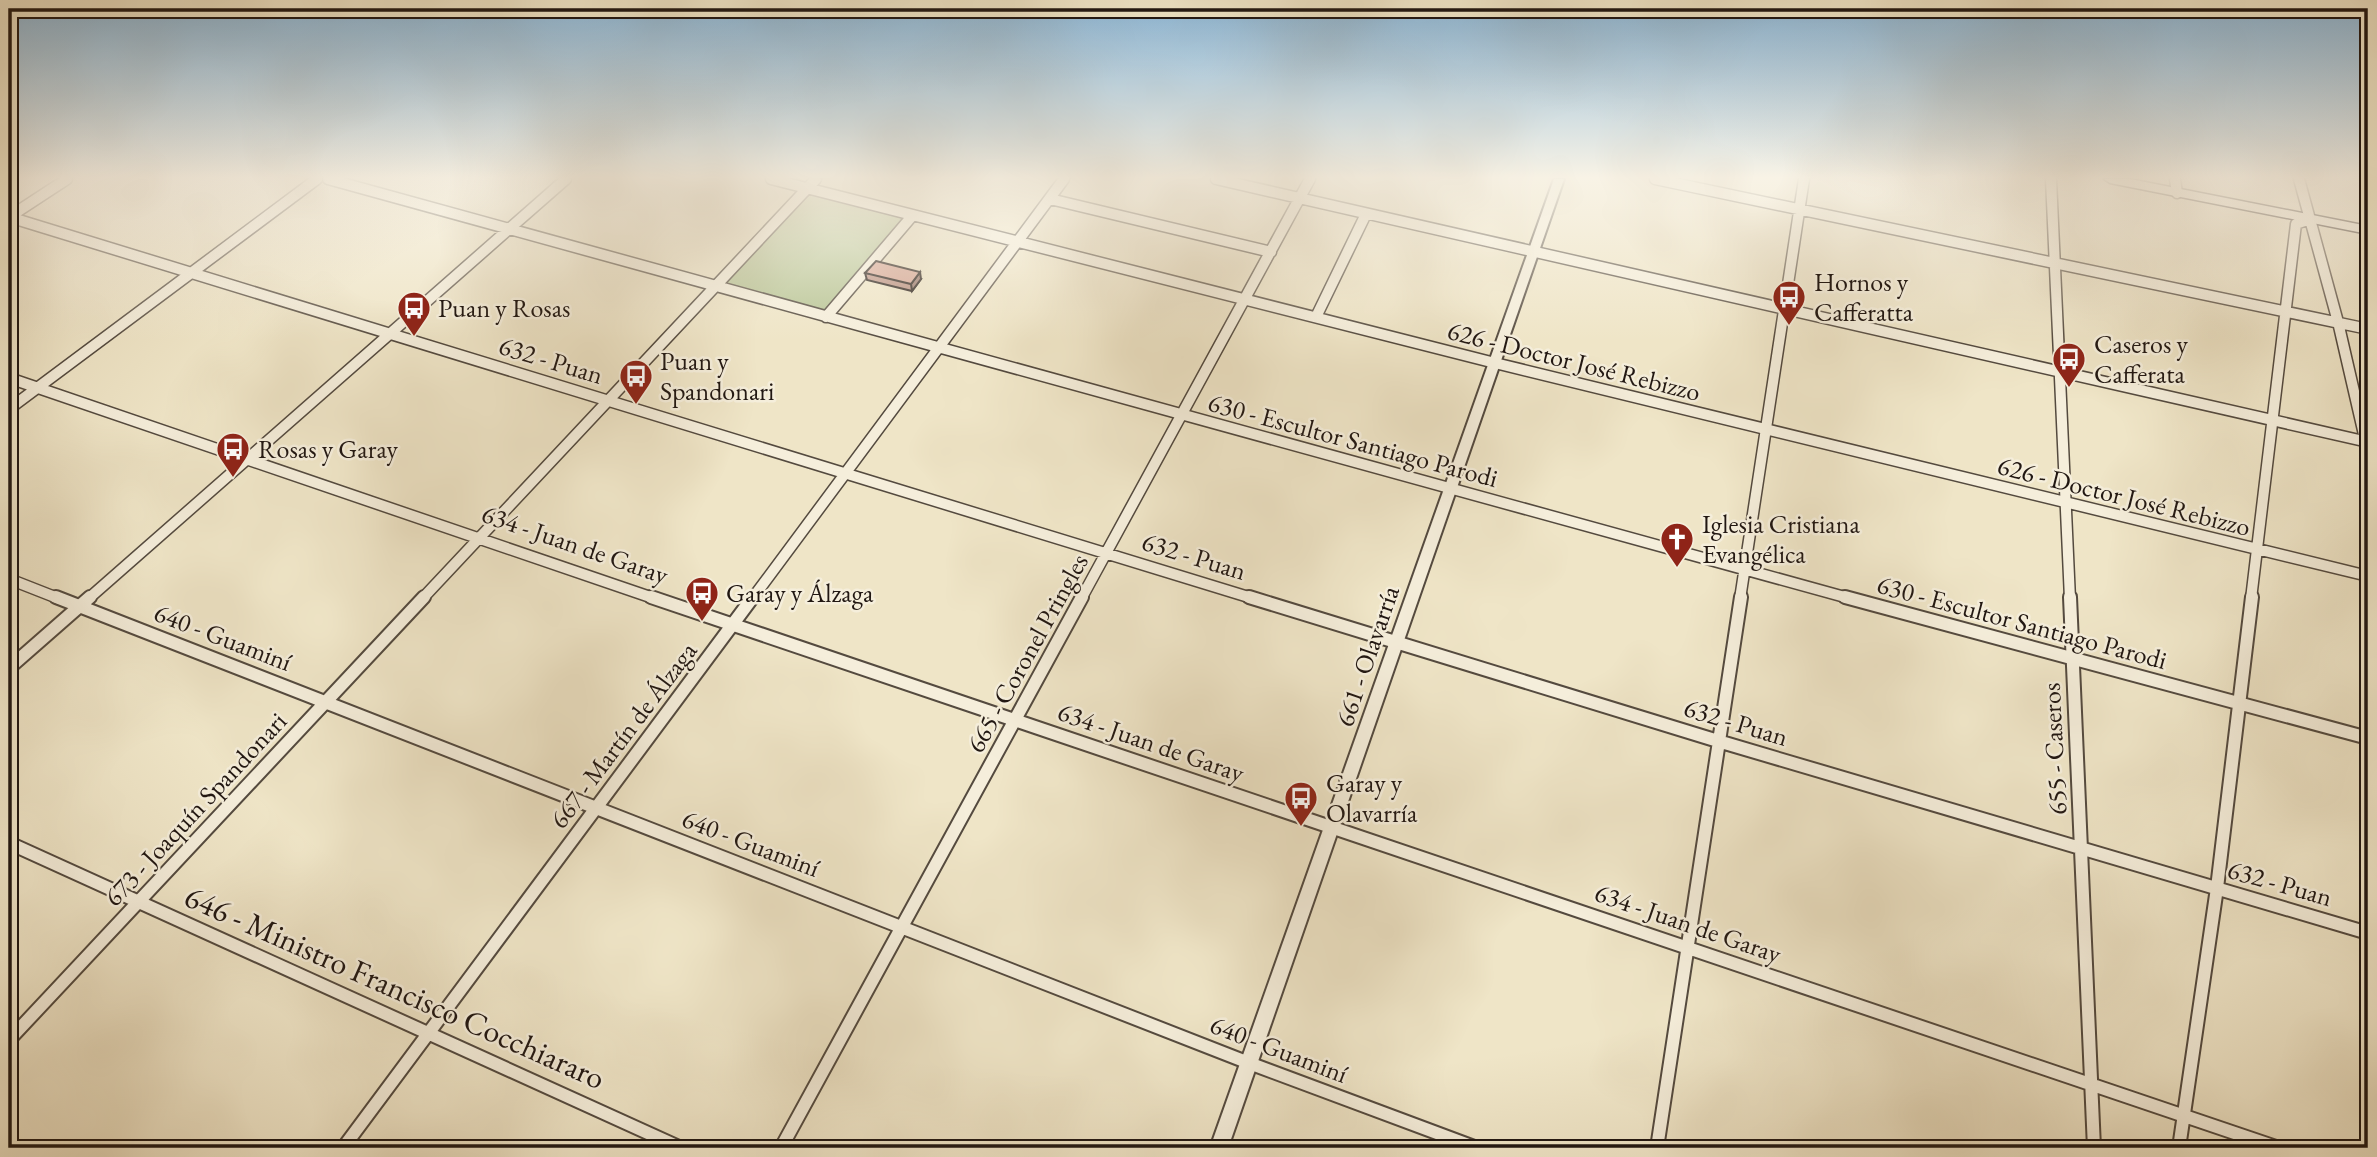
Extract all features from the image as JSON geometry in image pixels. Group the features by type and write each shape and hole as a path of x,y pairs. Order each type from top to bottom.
{"street":[{"name":"632 - Puan","path":"60,233 1718,741 2368,933"},
{"path":"9,409 245,233"},
{"path":"9,668 506,233"},
{"name":"630 - Escultor Santiago Parodi","path":"520,233 1744,570 2368,738"},
{"name":"673 - Joaquín Spandonari","path":"9,1040 766,233"},
{"path":"826,317 898,233"},
{"name":"626 - Doctor José Rebizzo","path":"983,233 1767,431 2368,576"},
{"name":"667 - Martín de Álzaga","path":"342,1148 1025,233"},
{"path":"1194,233 1271,251"},
{"name":"665 - Coronel Pringles","path":"781,1148 1281,233"},
{"path":"1316,317 1357,233"},
{"path":"1450,233 2274,421 2367,445 2314,233"},
{"name":"661 - Olavarría","path":"1219,1148 1333,830 1541,233"},
{"path":"1657,1148 1796,233"},
{"path":"1908,233 2368,329"},
{"name":"655 - Caseros","path":"2054,233 2094,1148"},
{"path":"2179,1148 2217,888 2237,702 2274,421 2295,233"},
{"name":"634 - Juan de Garay","path":"9,378 1333,830 2279,1148"},
{"name":"640 - Guaminí","path":"9,579 1250,1063 1477,1148"},
{"name":"646 - Ministro Francisco Cocchiararo","path":"9,843 681,1148"}],"green space":[{"path":"771,233 892,233 825,313 728,287 726,281"}],"building":[{"path":"876,261 920,272 911,284 865,273"}],"place":[{"name":"Hornos y Cafferatta","path":"1789,327"},
{"name":"Puan y Rosas","path":"414,338"},
{"name":"Caseros y Cafferata","path":"2069,389"},
{"name":"Puan y Spandonari","path":"636,406"},
{"name":"Rosas y Garay","path":"233,479"},
{"name":"Iglesia Cristiana Evangélica","path":"1677,569"},
{"name":"Garay y Álzaga","path":"702,623"},
{"name":"Garay y Olavarría","path":"1301,828"}]}
